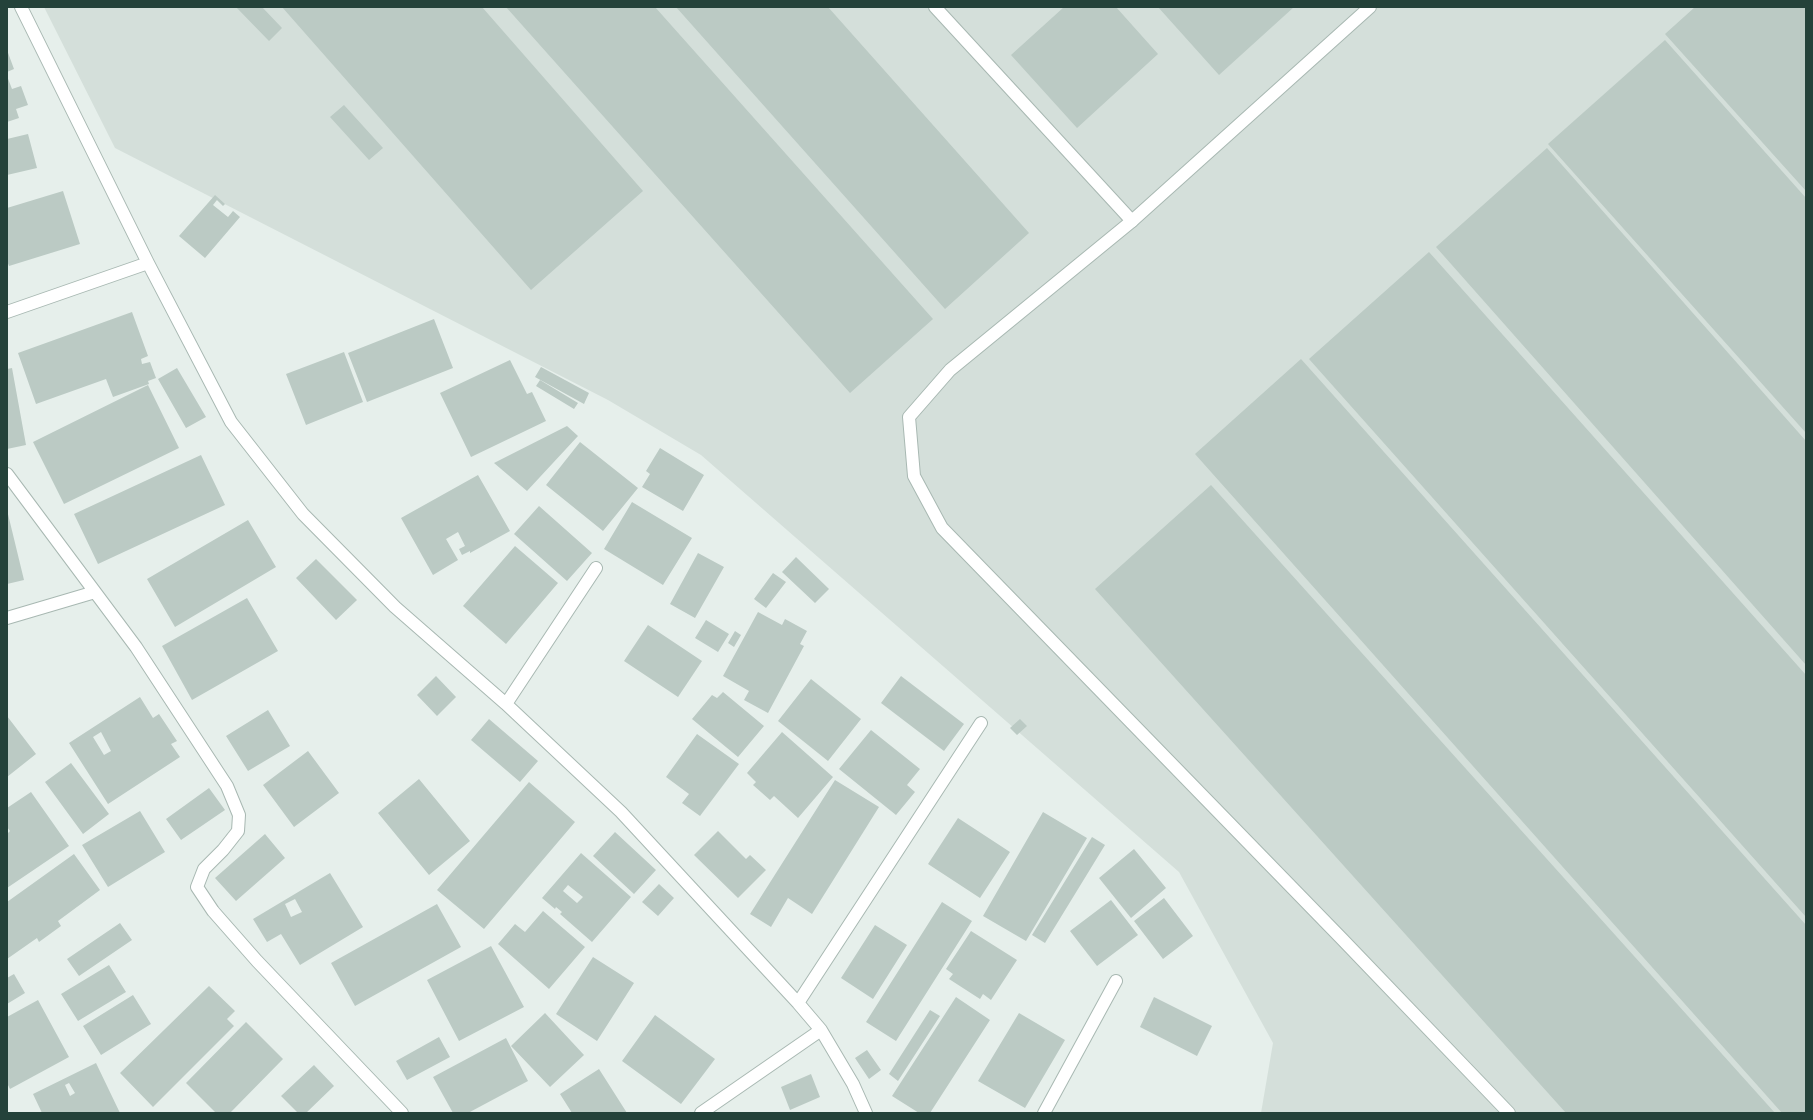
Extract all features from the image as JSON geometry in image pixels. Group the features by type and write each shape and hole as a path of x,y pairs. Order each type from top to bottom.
{"street":[{"path":"21,7 148,262 231,422 303,514 395,607 506,704 621,812 798,1003 821,1030 853,1084 866,1113"},
{"path":"935,7 1132,221"},
{"path":"1370,7 1132,221 950,370 909,417 914,476 942,528 1338,934 1509,1113"},
{"path":"7,312 148,262"},
{"path":"7,474 136,647 227,786 239,815 238,831 223,850 204,869 197,887 213,911 252,955 402,1113"},
{"path":"506,704 596,568"},
{"path":"7,618 95,592"},
{"path":"798,1003 981,723"},
{"path":"1044,1113 1116,981"},
{"path":"701,1113 821,1030"}],"shaded area":[{"path":"44,7 1806,7 1806,1113 1261,1113 1273,1043 1179,872 701,455 608,400 115,148"}],"building":[{"path":"236,7 262,7 282,28 269,41"},
{"path":"282,7 482,7 643,191 531,290"},
{"path":"506,7 655,7 933,319 850,393"},
{"path":"676,7 828,7 1029,233 945,309"},
{"path":"1064,7 1116,7 1158,54 1077,128 1011,55"},
{"path":"1158,7 1294,7 1219,75"},
{"path":"1695,7 1806,7 1806,191 1665,34"},
{"path":"1665,40 1806,198 1806,433 1548,144"},
{"path":"7,50 14,69 7,72"},
{"path":"7,76 12,89 21,86 28,105 16,109 19,118 7,122"},
{"path":"344,105 383,148 369,160 330,117"},
{"path":"28,134 37,168 7,175 7,139"},
{"path":"1547,148 1806,441 1806,665 1436,247"},
{"path":"63,191 80,244 9,266 7,261 7,208"},
{"path":"215,195 225,204 223,206 217,200 213,205 228,217 233,211 240,217 205,258 179,236"},
{"path":"1429,252 1806,675 1806,917 1309,359"},
{"path":"132,312 148,356 141,359 142,364 150,362 156,378 148,381 149,384 113,397 106,379 36,404 18,353"},
{"path":"434,319 453,368 367,402 348,353"},
{"path":"344,352 363,402 306,425 286,374"},
{"path":"1301,359 1806,925 1806,1113 1782,1113 1195,454"},
{"path":"510,360 527,394 532,392 546,421 471,457 440,393"},
{"path":"541,367 589,393 584,404 535,377"},
{"path":"12,368 26,445 7,449 7,369"},
{"path":"177,368 206,417 186,428 158,379"},
{"path":"540,380 578,403 574,409 536,386"},
{"path":"148,385 179,448 64,504 33,442"},
{"path":"567,426 578,436 527,491 494,463"},
{"path":"580,442 638,488 603,531 546,485"},
{"path":"660,448 704,475 683,511 642,487 650,474 646,471"},
{"path":"201,455 225,505 98,564 74,514"},
{"path":"478,475 510,531 470,553 470,551 462,555 459,549 465,546 458,532 446,539 458,560 433,575 401,518"},
{"path":"1211,485 1775,1113 1566,1113 1095,589"},
{"path":"632,502 692,538 663,585 604,549"},
{"path":"539,506 592,553 567,581 514,534"},
{"path":"7,510 24,580 7,584"},
{"path":"248,520 276,567 175,627 147,579"},
{"path":"515,546 558,583 506,644 463,606"},
{"path":"698,553 724,567 695,618 670,604"},
{"path":"796,557 829,589 815,603 782,572"},
{"path":"316,559 357,600 336,620 296,578"},
{"path":"773,573 786,582 766,608 754,599"},
{"path":"247,598 278,651 192,700 162,646"},
{"path":"758,612 782,625 785,619 807,631 800,644 804,646 768,713 744,700 749,691 723,676"},
{"path":"706,620 729,634 718,652 695,638"},
{"path":"648,625 702,661 678,697 624,661"},
{"path":"735,631 741,635 734,647 728,643"},
{"path":"436,676 456,697 437,716 417,695"},
{"path":"901,676 964,724 944,751 881,703"},
{"path":"811,679 861,719 828,761 778,721"},
{"path":"723,692 764,726 738,757 692,719 712,695 717,698"},
{"path":"140,697 153,718 159,714 177,741 171,744 180,757 108,804 69,743","holes":["101,732 111,751 104,755 93,737"]},
{"path":"268,710 290,746 248,771 226,736"},
{"path":"7,716 36,754 7,777"},
{"path":"489,719 538,761 520,782 471,740"},
{"path":"1020,719 1027,726 1017,735 1010,728"},
{"path":"871,730 920,769 907,785 915,792 896,815 839,769"},
{"path":"782,732 833,777 798,818 774,796 770,800 753,785 756,782 747,773"},
{"path":"697,734 739,764 700,816 682,803 689,794 666,777"},
{"path":"308,751 339,793 294,827 263,785"},
{"path":"71,763 109,814 83,834 45,782"},
{"path":"419,779 470,841 429,875 378,813"},
{"path":"835,780 879,807 812,914 788,898 771,927 750,914"},
{"path":"529,782 575,822 484,929 437,890"},
{"path":"209,788 225,810 181,840 166,819"},
{"path":"31,792 69,846 7,888 7,834 10,831 7,827 7,808"},
{"path":"140,811 165,852 108,887 82,845"},
{"path":"1043,812 1087,838 1026,941 983,916"},
{"path":"958,818 1010,852 980,898 928,864"},
{"path":"718,831 746,859 750,855 766,870 738,898 694,855"},
{"path":"615,832 656,870 634,894 593,856"},
{"path":"265,834 285,858 236,901 215,878"},
{"path":"1092,837 1105,845 1045,943 1032,935"},
{"path":"1134,849 1166,888 1131,918 1099,878"},
{"path":"581,853 631,897 592,942 560,914 562,912 556,907 555,909 542,898","holes":["568,885 583,897 577,903 563,891"]},
{"path":"74,854 100,890 58,921 61,926 39,942 37,938 7,959 7,902"},
{"path":"330,873 363,927 300,965 281,934 267,942 253,919","holes":["295,899 302,912 291,917 285,904"]},
{"path":"659,884 674,898 658,916 642,902"},
{"path":"1164,898 1193,936 1163,959 1134,921"},
{"path":"1111,900 1138,935 1097,966 1070,931"},
{"path":"942,902 972,921 896,1041 866,1022"},
{"path":"437,904 461,947 355,1006 331,963"},
{"path":"543,911 585,947 549,989 498,944 515,924 525,932"},
{"path":"120,923 132,940 79,976 67,959"},
{"path":"875,925 907,945 873,999 841,978"},
{"path":"971,931 1017,960 991,1000 983,994 980,999 949,979 953,974 946,969"},
{"path":"491,946 524,1007 459,1041 427,980"},
{"path":"593,957 634,983 597,1041 556,1014"},
{"path":"109,965 126,992 78,1021 61,994"},
{"path":"14,974 25,993 7,1004 7,978"},
{"path":"209,986 235,1011 227,1019 234,1026 153,1107 120,1073"},
{"path":"133,995 151,1024 101,1055 83,1026"},
{"path":"956,997 990,1020 930,1113 919,1113 892,1096"},
{"path":"1154,997 1212,1026 1197,1056 1140,1027"},
{"path":"38,1000 69,1057 10,1089 7,1083 7,1017"},
{"path":"930,1010 940,1016 898,1081 889,1074"},
{"path":"545,1013 584,1055 550,1087 511,1046"},
{"path":"1019,1013 1065,1040 1025,1108 978,1081"},
{"path":"655,1015 715,1059 681,1104 622,1061"},
{"path":"246,1022 283,1059 230,1113 216,1113 186,1083"},
{"path":"439,1037 450,1057 407,1080 396,1061"},
{"path":"506,1038 528,1081 468,1113 453,1113 433,1077"},
{"path":"867,1050 881,1070 869,1079 855,1058"},
{"path":"96,1063 120,1113 42,1113 33,1094","holes":["69,1083 75,1093 70,1096 65,1085"]},
{"path":"314,1065 334,1086 306,1113 298,1113 281,1096"},
{"path":"599,1069 627,1113 572,1113 560,1094"},
{"path":"811,1074 820,1097 790,1110 781,1087"}]}
